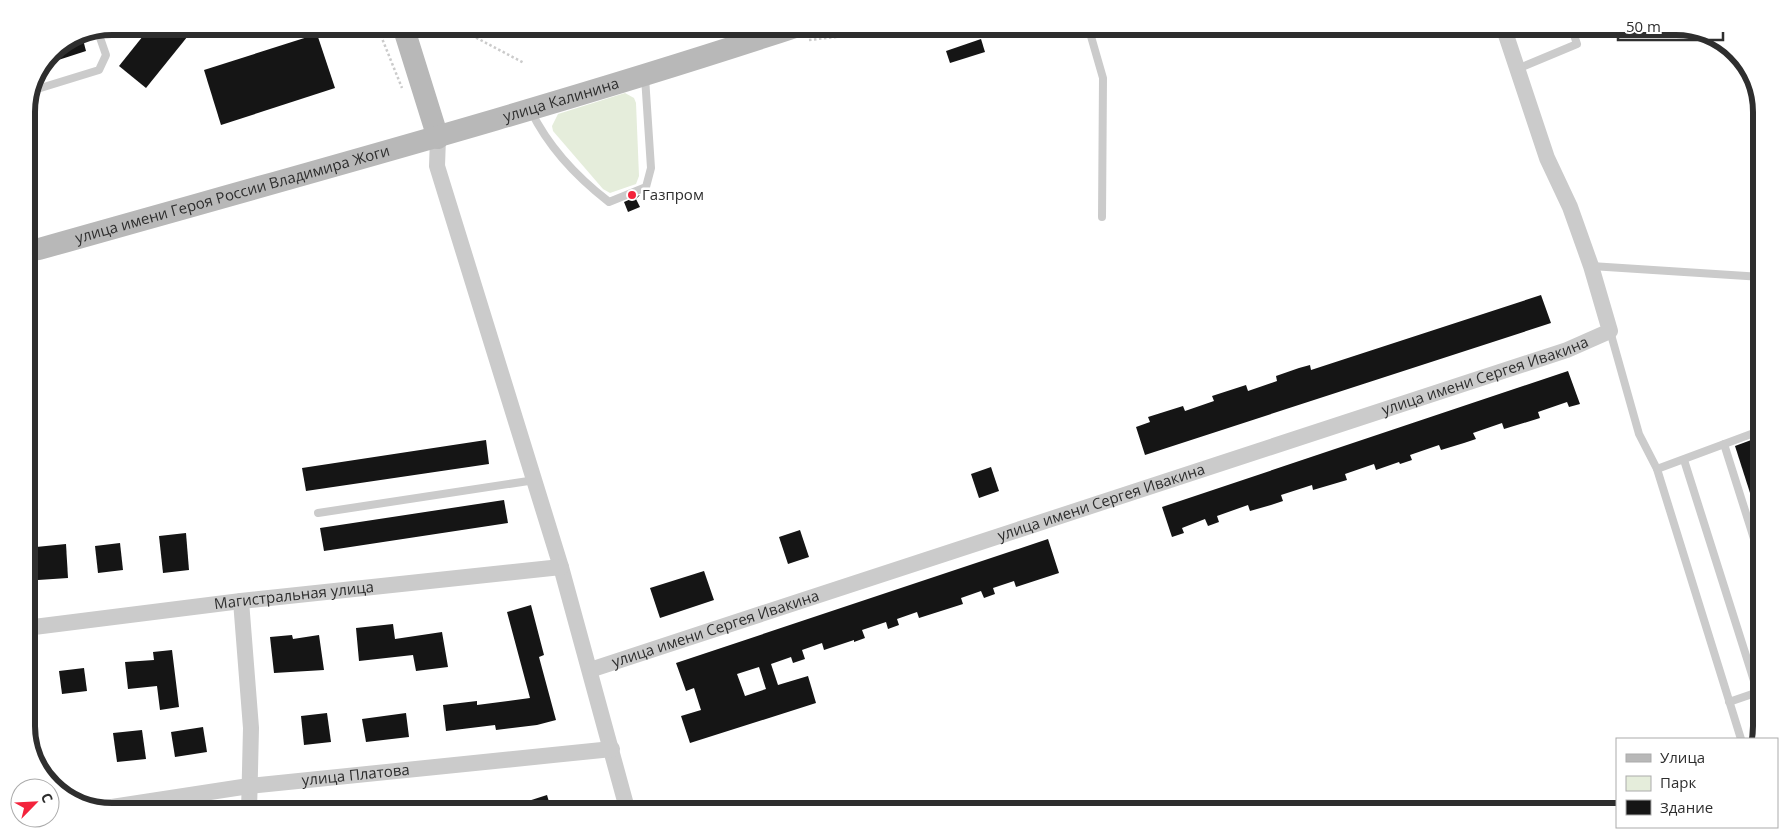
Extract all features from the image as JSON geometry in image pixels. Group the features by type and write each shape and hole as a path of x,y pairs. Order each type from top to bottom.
{"main road":[{"path":"406,35 438,138"},
{"name":"улица Калинина","path":"438,138 785,35"},
{"name":"улица имени Героя России Владимира Жоги","path":"35,249 438,138"}],"street":[{"path":"1506,35 1547,158 1570,207 1591,266 1610,331"},
{"path":"438,138 437,166 561,567 626,803"},
{"name":"улица имени Сергея Ивакина","path":"590,670 1567,350 1610,331"},
{"name":"Магистральная улица","path":"35,627 240,601 561,567"},
{"path":"240,601 251,728 249,803"},
{"name":"улица Платова","path":"138,803 249,786 612,749"}],"lane":[{"path":"1091,35 1103,78 1102,217"},
{"path":"1517,69 1577,44 1574,35"},
{"path":"39,88 99,70 106,55 99,36"},
{"path":"531,111 542,134 592,188 609,202 646,187 651,168 645,77"},
{"path":"1591,266 1753,276"},
{"path":"1610,331 1639,434 1656,469 1741,738"},
{"path":"1656,469 1753,433"},
{"path":"1724,444 1753,536"},
{"path":"1684,460 1753,670"},
{"path":"318,512 534,480"},
{"path":"1730,702 1753,694"}],"path":[{"path":"471,35 524,63"},
{"path":"805,35 809,41 851,35"}],"green space":[{"path":"625,93 634,98 636,103 639,176 636,184 610,193 603,189 553,131 552,126 558,114"}],"building":[{"path":"144,35 189,35 146,88 119,66"},
{"path":"317,35 335,88 221,125 204,70"},
{"path":"981,39 985,52 950,63 946,51"},
{"path":"83,41 86,51 54,62 69,48"},
{"path":"640,195 636,199 640,207 628,212 624,202"},
{"path":"1541,295 1551,323 1145,455 1136,427 1150,422 1148,417 1183,406 1185,411 1214,401 1212,396 1246,385 1248,391 1277,381 1276,376 1299,368 1310,365 1311,370"},
{"path":"1568,371 1580,404 1569,407 1567,402 1538,412 1540,418 1504,429 1502,423 1473,433 1476,439 1441,450 1439,445 1410,455 1412,460 1400,464 1399,462 1376,470 1374,464 1345,474 1347,480 1313,490 1312,485 1281,495 1283,501 1271,505 1250,511 1248,505 1217,516 1219,522 1208,526 1205,519 1182,528 1184,533 1172,537 1162,507"},
{"path":"1753,439 1753,502 1735,446"},
{"path":"486,440 489,464 306,491 302,468"},
{"path":"991,467 999,491 979,498 971,474"},
{"path":"504,500 508,523 324,551 320,528"},
{"path":"800,530 809,557 788,564 779,537"},
{"path":"186,533 189,570 163,573 159,536"},
{"path":"1048,539 1059,573 1016,587 1014,581 993,588 995,594 984,598 981,591 961,598 963,604 919,618 917,612 897,619 899,625 888,629 886,622 862,630 865,638 854,642 854,640 824,650 822,643 802,650 805,659 793,663 791,657 771,664 778,685 808,676 816,703 690,743 681,716 701,710 694,688 686,691 676,663","holes":["759,667 766,689 745,696 737,674"]},
{"path":"120,543 123,570 98,573 95,546"},
{"path":"66,544 68,578 38,580 36,547"},
{"path":"704,571 714,600 660,618 650,588"},
{"path":"531,605 544,655 539,657 556,720 537,725 496,730 495,725 446,731 443,705 477,701 477,705 530,698 507,612"},
{"path":"393,624 395,639 442,632 448,667 416,671 413,655 359,661 356,628"},
{"path":"292,635 293,639 319,635 324,670 274,673 270,637"},
{"path":"172,650 179,707 160,710 157,686 128,689 125,662 154,660 153,652"},
{"path":"84,668 87,691 62,694 59,671"},
{"path":"327,713 331,742 304,745 301,716"},
{"path":"406,713 409,737 366,742 362,719"},
{"path":"203,727 207,752 175,757 171,732"},
{"path":"142,730 146,759 117,762 113,733"},
{"path":"547,795 549,803 522,803"}],"place":[{"name":"Газпром","path":"632,195"}]}
